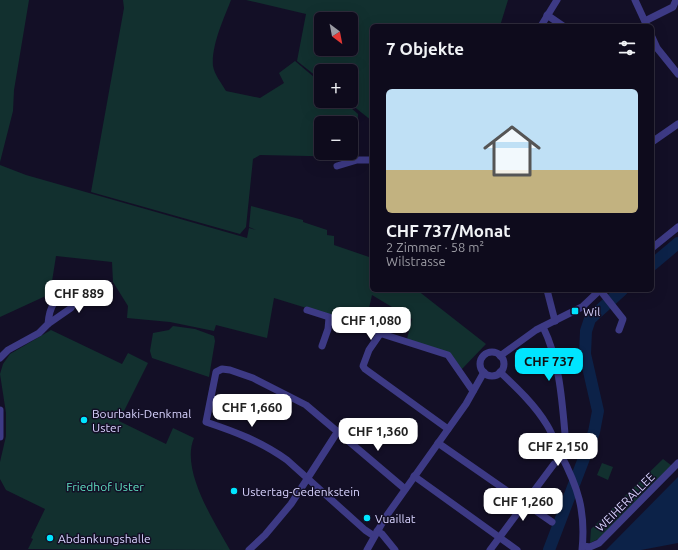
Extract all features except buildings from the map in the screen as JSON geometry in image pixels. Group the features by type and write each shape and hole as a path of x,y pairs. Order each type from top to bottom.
{"street":[{"path":"542,24 557,0"},
{"path":"635,0 646,23 673,7 676,0"},
{"path":"547,15 560,24"},
{"path":"654,41 657,48 678,74"},
{"path":"654,141 678,124"},
{"path":"337,166 357,160 370,160"},
{"path":"654,246 678,226"},
{"path":"548,292 555,321"},
{"path":"500,356 543,327 582,307 598,292"},
{"path":"602,292 623,319 619,330"},
{"path":"306,310 448,355 473,391"},
{"path":"322,346 328,329 329,318"},
{"path":"0,358 8,350 39,333 48,324"},
{"path":"543,327 549,342 559,380 566,434"},
{"path":"380,334 365,357 363,366 365,369 448,429"},
{"path":"492,352 500,356 504,364 500,372 492,376 484,372 480,364 483,355 492,352"},
{"path":"395,550 382,534 365,530 287,460 248,436 206,422 214,376 218,370 224,369 236,371 272,386 306,405 405,489"},
{"path":"367,550 375,533 448,429 484,372"},
{"path":"500,372 539,412 548,426 572,473 583,520 583,548"},
{"path":"0,410 0,437"},
{"path":"249,550 278,520 338,431"},
{"path":"438,443 552,522"},
{"path":"490,550 554,464"},
{"name":"WEIHERALLEE","path":"583,548 599,543 678,464"},
{"path":"414,476 517,550"}],"green space":[{"path":"0,0 29,0 14,90 13,111 0,162"},
{"path":"123,0 231,0 216,41 213,58 215,72 226,91 260,98 284,83 279,73 295,61 314,77 314,108 351,108 358,114 358,116 314,116 314,156 260,155 253,159 246,227 240,234 91,192 124,8"},
{"path":"246,0 508,0 501,24 370,24 370,119 356,108 358,108 358,64 314,64 314,74 297,61 306,14"},
{"path":"0,165 26,175 247,238 249,228 256,230 249,227 251,206 303,220 303,222 327,230 327,235 334,236 334,245 370,257 370,292 420,292 486,344 461,370 449,353 407,339 412,319 372,295 365,326 274,298 267,338 216,325 214,331 170,322 127,318 128,306 113,282 112,262 56,256 50,294 0,317"},
{"path":"173,326 195,329 214,336 215,341 209,377 152,358 150,351 153,333 169,330"},
{"name":"Friedhof Uster","path":"51,330 122,364 128,353 148,363 119,421 166,444 173,428 194,438 191,451 195,480 208,511 230,550 28,549 33,539 31,538 45,509 6,490 0,479 0,462 6,436 6,413 0,374 3,364 10,354"},
{"path":"663,459 672,466 600,538 590,543 591,529"},
{"path":"602,463 613,467 608,480 597,475"}],"water":[{"path":"678,477 678,543 641,550 606,550"}],"waterway":[{"path":"654,263 678,243"},
{"path":"549,550 594,432 598,411 585,354 586,331 590,319 620,292"}],"place":[{"name":"Wil","path":"575,311"},
{"name":"Bourbaki-Denkmal Uster","path":"84,420"},
{"name":"Ustertag-Gedenkstein","path":"234,491"},
{"name":"Vuaillat","path":"367,518"},
{"name":"Abdankungshalle","path":"50,538"}]}
